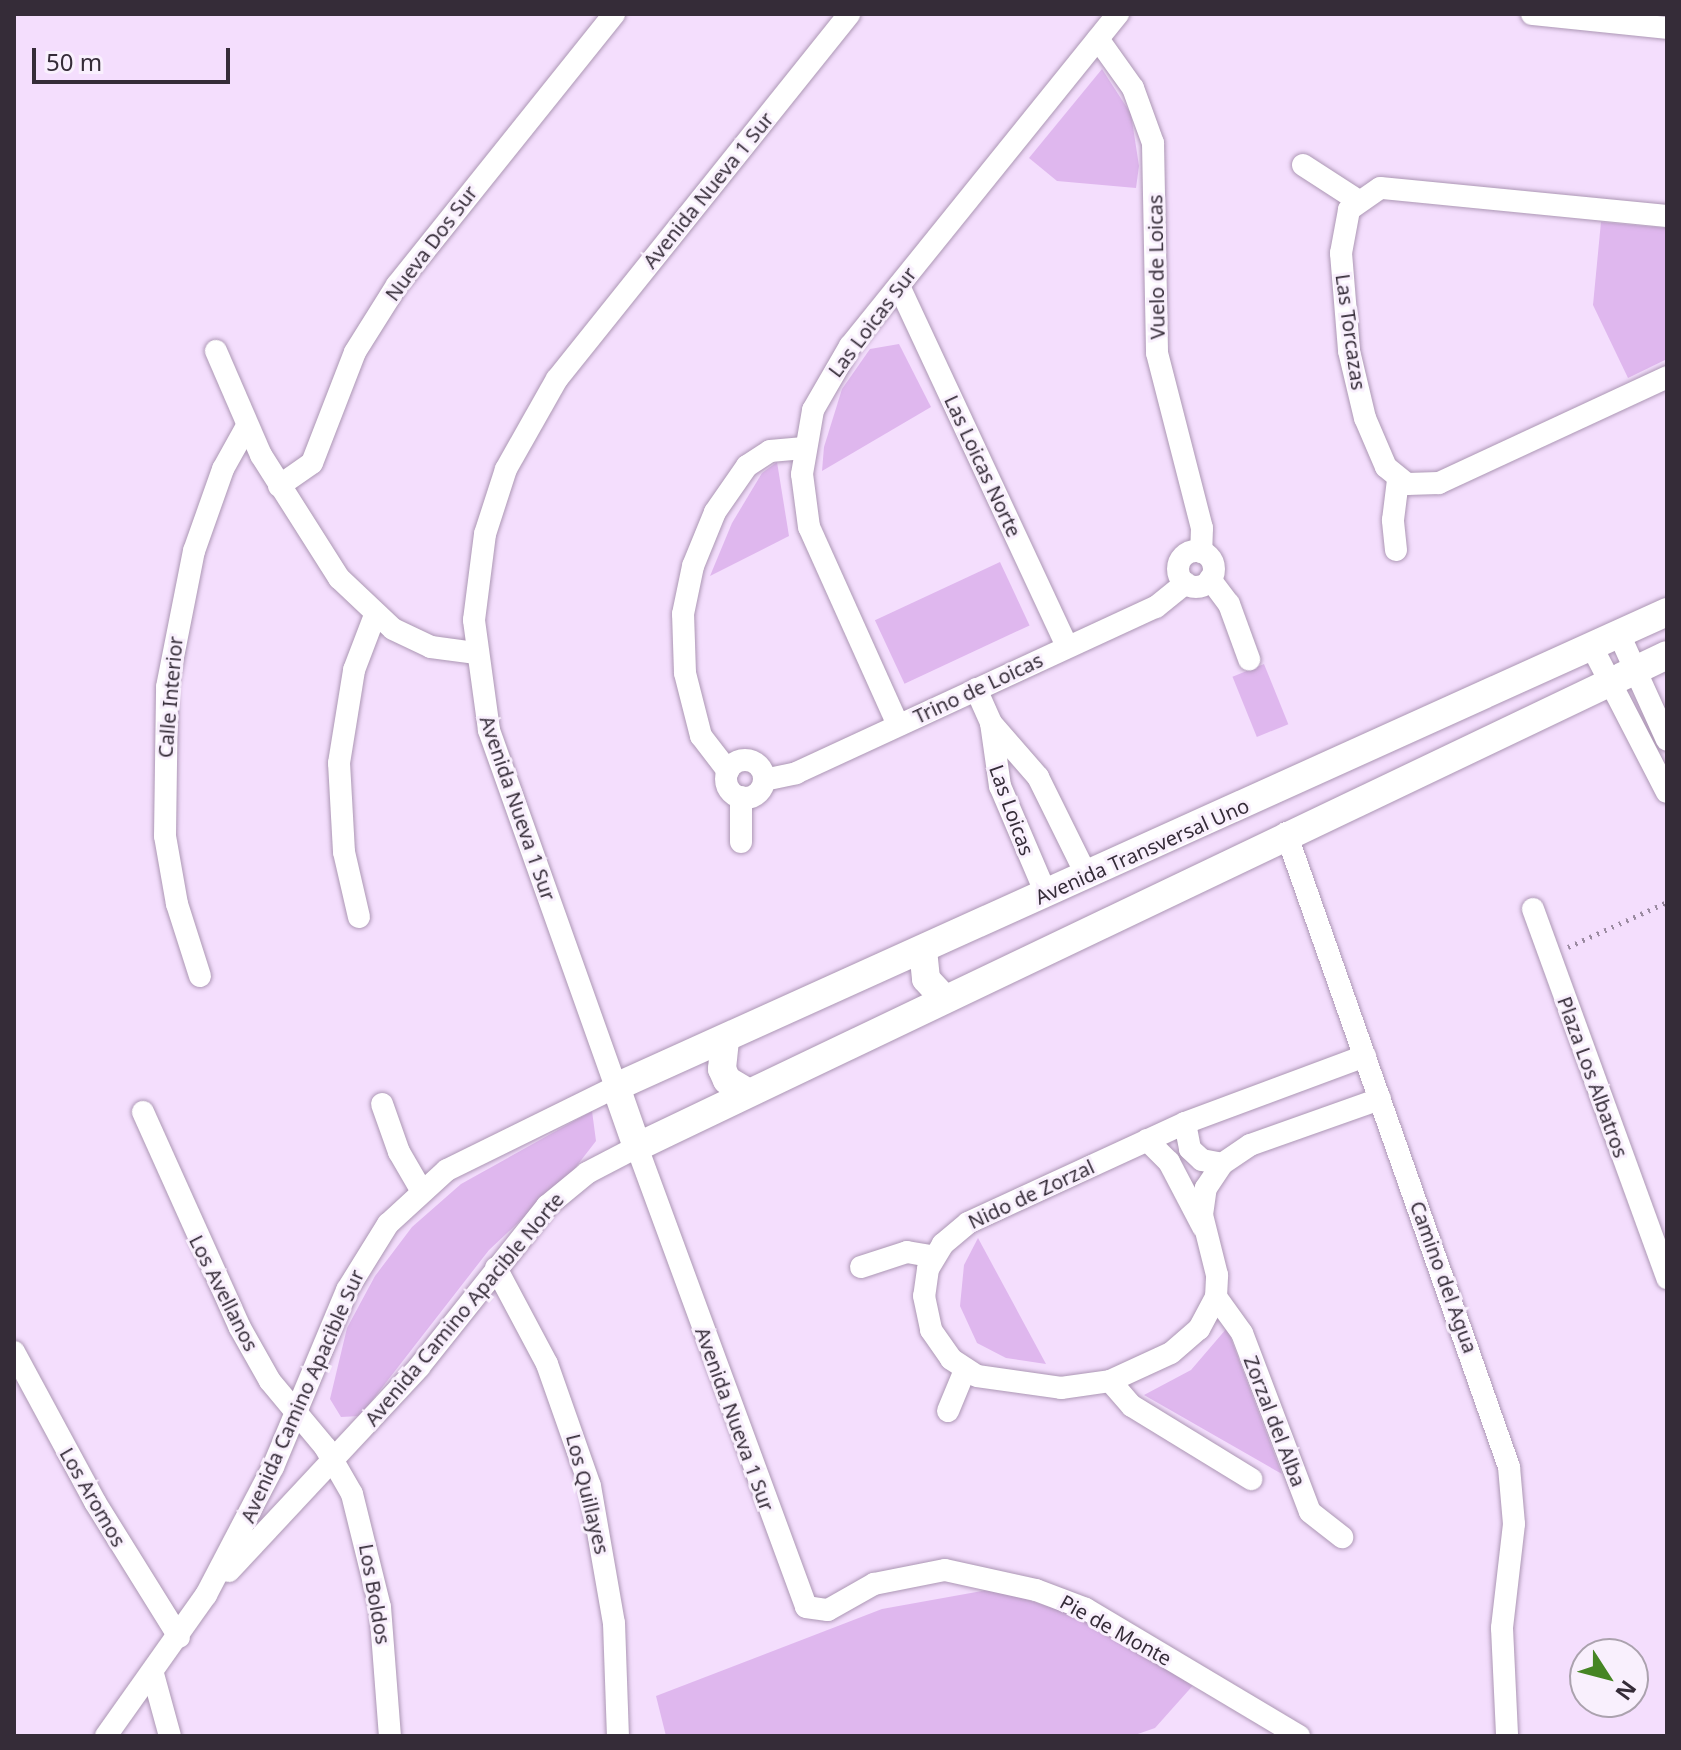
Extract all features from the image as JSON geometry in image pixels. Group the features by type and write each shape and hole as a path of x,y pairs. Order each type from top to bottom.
{"street":[{"name":"Nueva Dos Sur","path":"279,486 312,463 355,352 397,285 614,14"},
{"name":"Avenida Nueva 1 Sur","path":"828,1610 813,1611 801,1601 498,760 475,653 476,587 485,534 502,478 539,405 849,14"},
{"name":"Las Loicas Sur","path":"898,725 813,541 803,499 804,448 813,410 834,368 1118,14"},
{"path":"1532,14 1667,28"},
{"name":"Vuelo de Loicas","path":"1098,39 1133,88 1153,143 1157,353 1202,528 1201,552 1213,564 1210,579 1229,604 1249,659"},
{"path":"1303,165 1357,200 1392,188 1667,216"},
{"name":"Las Torcazas","path":"1357,200 1344,220 1341,241 1345,327 1370,434 1386,467 1398,480"},
{"name":"Las Loicas Norte","path":"899,286 1067,647"},
{"path":"216,351 247,426 279,486 339,578 375,615 413,640 475,653"},
{"path":"1396,550 1393,520 1398,480 1417,486 1439,483 1667,377"},
{"name":"Calle Interior","path":"200,976 177,904 165,836 167,687 194,551 223,469 247,426"},
{"path":"741,797 728,787 728,771 701,736 685,673 683,614 693,566 715,512 747,466 770,451 804,448"},
{"path":"1201,552 1182,559 1178,569 1186,583 1196,587 1210,579"},
{"name":"Trino de Loicas","path":"764,780 796,773 1156,607 1186,583"},
{"name":"Avenida Transversal Uno","path":"616,1087 1667,612"},
{"path":"359,917 344,852 339,763 354,670 375,615"},
{"path":"1619,634 1622,676 1667,792"},
{"path":"1592,647 1622,676 1667,740"},
{"path":"637,1147 1169,893 1286,833 1667,655"},
{"name":"Las Loicas","path":"976,689 991,723 1000,786 1046,894"},
{"name":"Las Loicas","path":"991,723 1038,777 1087,876"},
{"path":"728,771 738,761 750,760 761,768 764,780 759,792 741,797"},
{"path":"741,797 741,842"},
{"name":"Camino del Agua","path":"1286,833 1509,1467 1514,1524 1502,1628 1507,1736"},
{"path":"1149,847 1165,870 1169,893"},
{"name":"Plaza Los Albatros","path":"1533,909 1662,1243 1667,1278"},
{"path":"923,950 926,979 944,998"},
{"path":"725,1040 722,1069 727,1080 747,1092"},
{"name":"Nido de Zorzal","path":"934,1257 968,1223 1185,1123 1365,1056"},
{"name":"Avenida Camino Apacible Sur","path":"206,1595 296,1416 359,1267 388,1224 421,1190 465,1160 616,1087"},
{"path":"1204,1228 1206,1188 1222,1164 1250,1145 1380,1099"},
{"path":"382,1104 399,1152 421,1190"},
{"name":"Los Avellanos","path":"143,1112 239,1326 296,1416 333,1459"},
{"path":"1185,1123 1190,1149 1202,1160 1222,1164"},
{"path":"861,1267 907,1252 934,1257 925,1282 926,1314 939,1346 965,1370 990,1380 1061,1388 1110,1381 1187,1342 1216,1297 1217,1275 1204,1228 1169,1162 1147,1140"},
{"name":"Avenida Camino Apacible Norte","path":"206,1595 419,1367 496,1268 565,1190 637,1147"},
{"name":"Los Quillayes","path":"496,1268 547,1364 590,1486 611,1597 618,1736"},
{"name":"Zorzal del Alba","path":"1216,1297 1242,1333 1310,1512 1342,1537"},
{"name":"Los Aromos","path":"14,1352 95,1502 179,1637"},
{"path":"948,1411 965,1370"},
{"path":"1110,1381 1132,1406 1251,1479"},
{"name":"Los Boldos","path":"333,1459 356,1506 374,1573 390,1736"},
{"name":"Pie de Monte","path":"828,1610 874,1584 945,1570 1036,1590 1086,1609 1299,1736"},
{"path":"106,1736 153,1674 206,1595"},
{"path":"153,1674 170,1736"}],"path":[{"path":"1549,956 1667,902"}],"shaded area":[{"path":"1102,69 1131,114 1139,166 1136,188 1057,181 1029,158"},
{"path":"1601,222 1667,228 1667,359 1628,378 1593,305"},
{"path":"899,344 931,407 822,471 824,447 842,389 870,349"},
{"path":"777,462 789,536 710,576 732,523 762,473"},
{"path":"1000,562 1030,625 905,684 875,620"},
{"path":"1264,664 1288,724 1257,737 1232,677"},
{"path":"592,1111 596,1141 572,1172 489,1250 360,1416 341,1417 330,1399 347,1328 375,1276 412,1227 461,1184"},
{"path":"978,1238 1046,1364 1006,1358 977,1343 960,1306 964,1265"},
{"path":"1227,1328 1282,1474 1144,1395 1191,1370"},
{"path":"993,1589 1082,1617 1196,1682 1155,1728 1132,1736 666,1736 656,1696 882,1609"}]}
